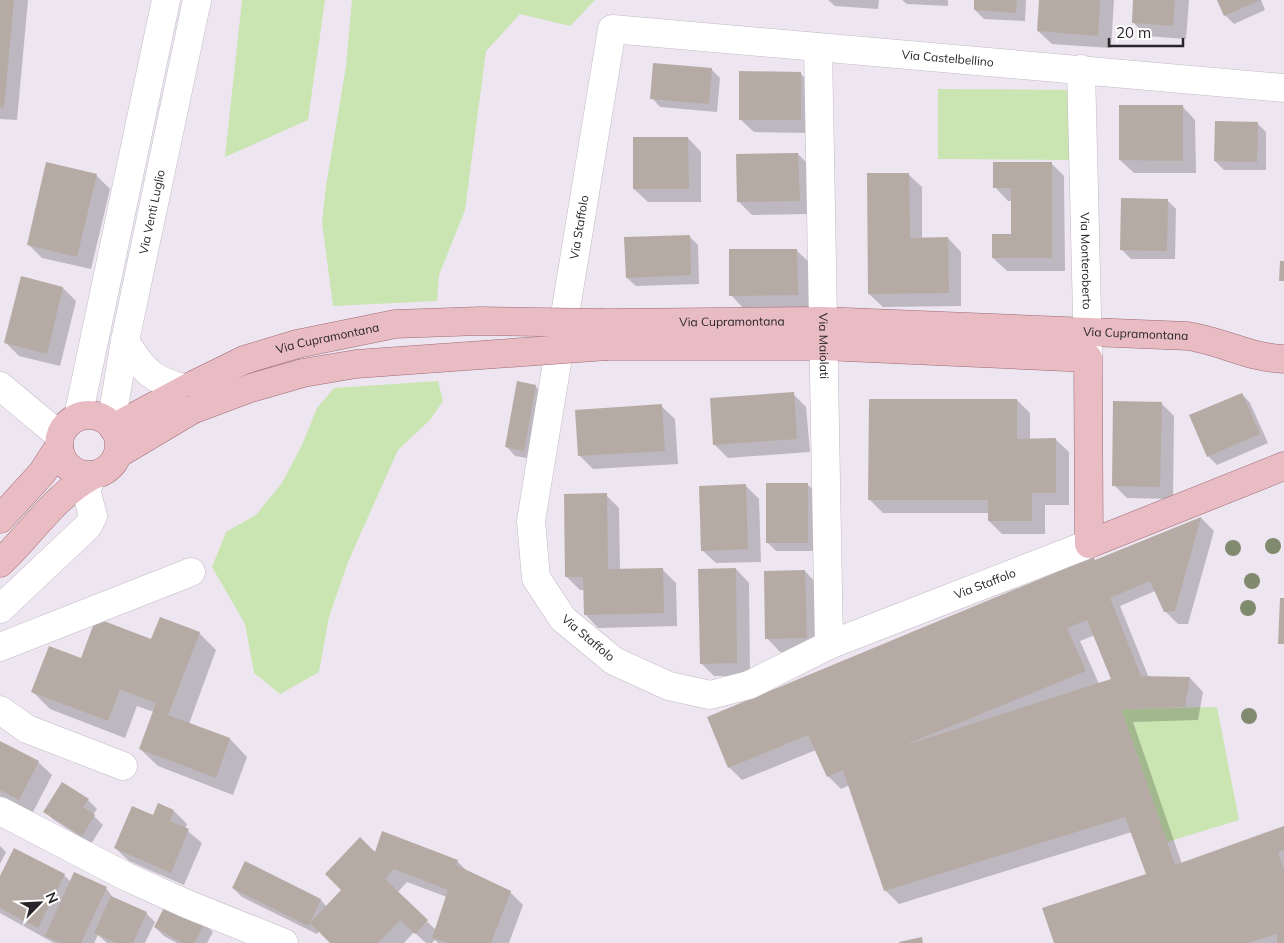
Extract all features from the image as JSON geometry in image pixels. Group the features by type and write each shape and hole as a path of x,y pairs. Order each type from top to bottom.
{"main road":[{"name":"Via Cupramontana","path":"118,454 192,394 244,360 297,344 395,324 480,321 605,335"},
{"name":"Via Cupramontana","path":"112,426 192,394 251,388 286,378 356,364 605,335 1087,331 1188,336 1205,339 1250,355 1284,359"},
{"name":"Via Cupramontana","path":"822,334 1088,358"},
{"name":"Via Monteroberto","path":"1088,358 1089,544"},
{"path":"0,519 42,473 66,433 95,416 112,426 119,440 118,454 111,466 79,482 57,502 0,563"},
{"path":"66,433 66,466 83,475 93,475"},
{"name":"Via Staffolo","path":"1089,544 1284,466"}],"street":[{"path":"0,386 66,433 166,0"},
{"name":"Via Venti Luglio","path":"112,426 126,341 197,0"},
{"name":"Via Castelbellino","path":"612,29 1284,88"},
{"name":"Via Staffolo","path":"612,29 531,521 536,578 563,619 614,661 669,686 710,695 749,685 829,645 1089,544"},
{"name":"Via Maiolati","path":"818,47 829,645"},
{"name":"Via Monteroberto","path":"1081,69 1088,358"},
{"path":"126,341 139,364 151,374 169,385 192,394"},
{"path":"0,609 88,526 93,516 86,490 93,475"},
{"path":"0,647 191,572"},
{"path":"0,710 27,729 123,766"},
{"path":"0,811 127,877 284,943"}],"green space":[{"path":"242,0 325,0 308,120 225,157"},
{"path":"352,0 595,0 570,26 520,14 486,51 465,210 439,275 437,301 333,306 322,222 326,186 346,66"},
{"path":"938,89 1075,90 1075,160 938,159"},
{"path":"438,381 443,401 430,420 398,450 348,562 329,617 319,672 280,694 254,673 245,624 212,567 226,532 256,515 282,483 302,445 317,408 334,388"},
{"path":"1217,707 1239,820 1167,842 1121,709"}],"building":[{"path":"0,0 14,0 4,108 0,107"},
{"path":"974,0 1017,0 1016,13 974,10"},
{"path":"1039,0 1100,0 1098,36 1037,31"},
{"path":"1133,0 1175,0 1173,26 1132,23"},
{"path":"1217,0 1260,0 1224,16"},
{"path":"653,63 712,68 709,104 650,99"},
{"path":"739,71 801,72 801,120 739,120"},
{"path":"1119,105 1183,105 1183,161 1119,160"},
{"path":"1215,121 1258,122 1257,162 1214,161"},
{"path":"633,137 688,137 689,189 633,189"},
{"path":"798,153 800,201 737,202 736,154"},
{"path":"46,162 97,174 77,257 27,245"},
{"path":"993,162 1052,162 1052,258 992,258 992,234 1011,234 1011,188 993,188"},
{"path":"867,173 909,173 910,238 948,237 949,293 868,294"},
{"path":"1121,198 1168,199 1167,251 1120,250"},
{"path":"690,235 691,275 626,278 624,237"},
{"path":"729,249 797,249 798,295 729,296"},
{"path":"1280,261 1284,261 1284,281 1279,281"},
{"path":"21,276 63,287 47,354 4,343"},
{"path":"517,381 536,385 524,451 505,447"},
{"path":"794,392 797,439 713,445 710,398"},
{"path":"1242,393 1260,434 1207,457 1189,415"},
{"path":"869,399 1017,399 1017,439 1056,438 1056,493 1032,493 1032,521 988,521 988,500 868,500"},
{"path":"1113,401 1162,402 1160,487 1112,486"},
{"path":"662,404 665,451 578,456 575,410"},
{"path":"766,483 808,483 808,543 766,543"},
{"path":"746,484 748,549 701,551 699,486"},
{"path":"607,493 608,569 663,568 664,613 584,615 583,577 565,577 564,494"},
{"path":"1201,517 1175,611 1164,612 1150,581 1110,598 1141,676 1190,677 1185,707 1121,709 1175,865 1284,826 1284,850 1278,852 1284,870 1284,943 1277,943 1277,934 1247,943 1054,943 1042,908 1146,874 1125,817 884,891 843,770 827,777 808,735 728,768 707,717 1093,557 1095,560","holes":["1087,620 1111,679 903,746 1086,671 1067,628"]},
{"path":"736,568 737,663 700,664 698,569"},
{"path":"805,570 807,638 765,639 764,571"},
{"path":"1280,598 1284,598 1284,644 1278,644"},
{"path":"160,617 200,632 168,715 230,738 216,778 139,749 156,703 120,689 108,721 31,692 49,646 81,658 96,618 151,639"},
{"path":"0,741 39,761 19,800 0,790"},
{"path":"62,782 89,799 83,807 95,815 82,836 43,812"},
{"path":"158,803 174,810 170,821 189,829 171,873 114,848 132,806 153,815"},
{"path":"382,831 458,860 456,865 511,891 491,943 449,943 432,938 448,890 394,869 385,879 428,920 415,934 400,920 378,943 330,943 310,923 341,890 325,874 360,837 375,852"},
{"path":"14,848 65,874 38,928 0,908 0,876"},
{"path":"245,861 321,899 308,926 232,888"},
{"path":"74,872 107,887 81,943 61,943 45,936"},
{"path":"111,896 147,912 133,943 116,943 94,933"},
{"path":"167,902 205,923 194,943 183,943 154,927"},
{"path":"922,937 923,943 899,943 899,942"}]}
